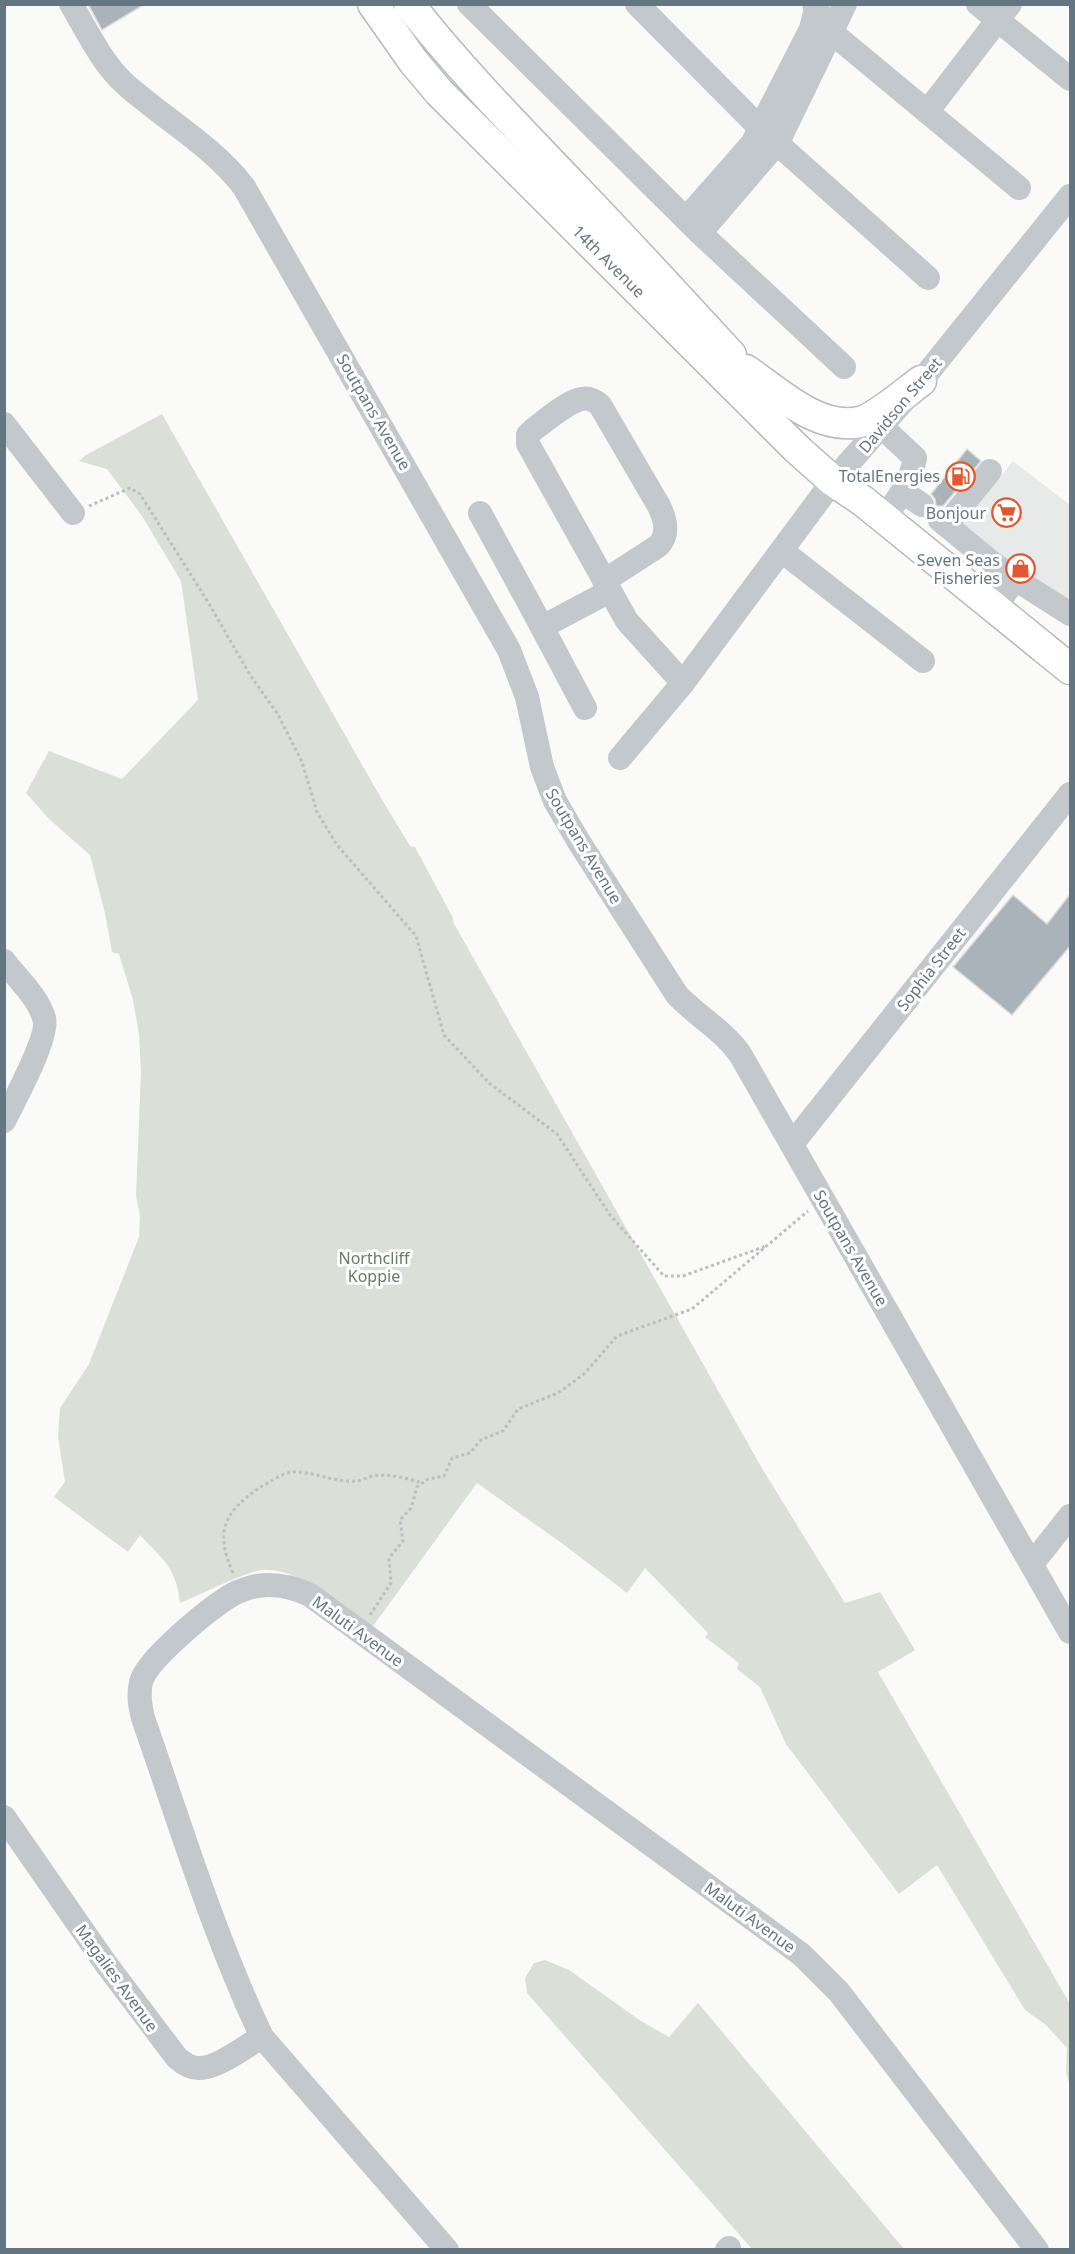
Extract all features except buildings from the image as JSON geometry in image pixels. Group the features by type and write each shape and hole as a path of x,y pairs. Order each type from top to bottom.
{"main road":[{"name":"14th Avenue","path":"373,4 413,61 439,92 797,449 839,475"},
{"name":"14th Avenue","path":"409,4 451,57 746,370 873,510 1071,669"},
{"path":"746,370 815,418 829,422 860,422 921,381"}],"street":[{"name":"Soutpans Avenue","path":"71,4 108,64 124,84 216,156 244,187 509,650 527,697 542,767 555,801 677,995 721,1032 735,1047 1071,1632"},
{"path":"469,4 693,226 844,367"},
{"path":"637,4 770,135 928,278"},
{"path":"693,226 770,135 831,32 844,4"},
{"path":"978,4 1004,12 1071,79"},
{"path":"770,135 811,29 815,5"},
{"path":"815,5 831,32 1019,188"},
{"path":"927,112 1004,12"},
{"name":"Davidson Street","path":"620,758 683,683 839,475 882,428 1071,196"},
{"path":"542,627 607,586 658,546 663,540 665,531 665,520 659,506 600,405 583,398 573,402 533,430 526,439 607,586 627,621 683,683"},
{"path":"4,423 73,513"},
{"path":"882,428 915,456 913,469 934,516 939,562"},
{"path":"934,516 990,471"},
{"path":"873,510 934,516 1015,579 1071,614"},
{"path":"480,513 585,708"},
{"path":"782,551 923,661"},
{"path":"995,607 1015,579"},
{"name":"Sophia Street","path":"792,1144 1071,794"},
{"path":"4,961 36,1003 45,1021 42,1038 4,1121"},
{"path":"1032,1564 1071,1516"},
{"name":"Maluti Avenue","path":"447,2250 262,2037 248,2007 203,1890 143,1718 139,1700 141,1681 154,1660 231,1595 250,1587 268,1585 295,1588 310,1595 808,1961 840,1992 1037,2250"},
{"name":"Magalies Avenue","path":"4,1817 106,1964 177,2058 185,2064 198,2068 211,2067 262,2037"}],"path":[{"path":"73,513 130,488 140,494 208,602 250,675 277,713 302,762 317,812 337,845 416,936 444,1035 489,1083 557,1134 610,1215 664,1276 683,1276 766,1246"},
{"path":"358,1631 379,1604 391,1583 389,1558 403,1541 400,1520 411,1508 417,1487 428,1479 444,1476 452,1458 470,1453 481,1440 503,1431 518,1409 558,1393 584,1374 617,1336 692,1309 823,1198"},
{"path":"237,1592 234,1575 225,1556 223,1541 225,1520 244,1498 267,1483 290,1472 355,1482 375,1476 400,1477 423,1483"}],"shaded area":[{"path":"1013,461 1070,505 1070,624 954,534"}],"green space":[{"name":"Northcliff Koppie","path":"162,414 381,798 410,846 415,847 453,918 453,922 763,1470 845,1603 880,1592 915,1650 878,1672 1070,2004 1070,2086 1066,2072 1067,2048 1046,2025 1025,2010 937,1865 899,1894 786,1744 760,1687 737,1669 739,1663 705,1637 708,1633 645,1568 627,1593 477,1483 371,1629 331,1598 283,1572 268,1570 253,1572 180,1603 175,1581 168,1565 140,1535 128,1552 54,1497 65,1482 58,1436 60,1408 89,1364 139,1237 140,1216 136,1195 141,1072 139,1034 133,1000 119,954 112,952 90,855 49,819 26,793 49,751 122,779 198,700 181,581 142,516 107,469 79,461"},
{"path":"545,1960 569,1970 641,2021 669,2037 698,2003 904,2249 752,2249 527,1993 525,1978 534,1963"}],"place":[{"name":"TotalEnergies","path":"961,476"},
{"name":"Bonjour","path":"1007,513"},
{"name":"Seven Seas Fisheries","path":"1021,569"}]}
